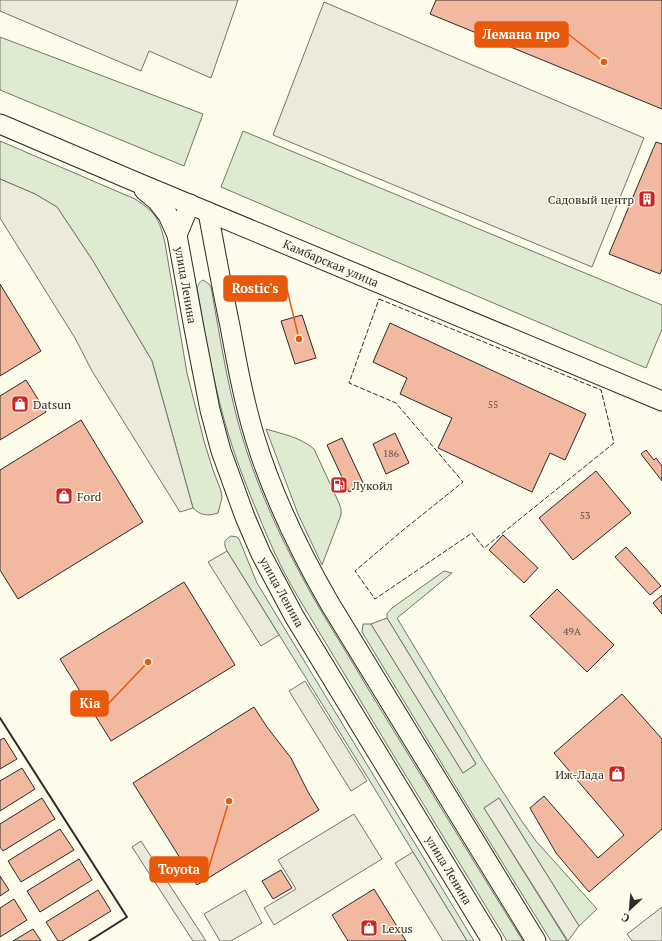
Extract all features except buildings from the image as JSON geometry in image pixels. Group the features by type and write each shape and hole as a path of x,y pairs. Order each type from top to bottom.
{"main road":[{"name":"Камбарская улица","path":"0,124 662,401"},
{"path":"136,182 157,201 168,215 177,234"},
{"name":"улица Ленина","path":"190,204 177,234 210,410 221,451 245,517 261,554 294,616 492,941"},
{"path":"208,212 238,368 255,438 265,469 287,521 313,574 330,604 536,941"}],"green space":[{"path":"0,37 203,114 184,166 0,90"},
{"path":"243,131 662,305 662,329 646,368 221,187"},
{"path":"0,141 135,199 148,208 156,217 165,243 187,373 204,441 221,491 222,498 218,513 205,515 199,513 193,508 152,361 93,261 57,207 35,194 0,179"},
{"path":"203,280 211,287 230,391 247,452 264,498 285,544 324,616 523,941 507,941 386,743 280,565 244,479 224,418 210,363 197,288"},
{"path":"266,429 297,439 314,449 339,503 341,515 322,565 298,514"},
{"path":"231,536 239,539 257,583 474,941 467,941 227,551 225,542"},
{"path":"444,571 452,573 397,618 482,759 521,820 536,841 597,909 579,926 499,798 484,808 567,941 551,941 362,632 363,624 371,624 463,773 476,764 387,618 387,614 392,608"}],"shaded area":[{"path":"0,0 238,0 211,78 149,51 141,71 0,11"},
{"path":"324,2 644,138 592,267 273,135"},
{"path":"0,179 35,194 57,207 93,261 152,361 193,508 180,512 92,371 75,338 0,218"},
{"path":"227,551 279,635 261,646 208,562"},
{"path":"387,618 476,764 463,773 371,624"},
{"path":"305,681 367,781 351,791 289,691"},
{"path":"499,798 579,926 568,941 484,808"},
{"path":"354,814 382,859 274,925 264,908 296,889 278,860"},
{"path":"141,841 206,941 193,941 132,847"},
{"path":"413,852 467,941 443,941 395,863"},
{"path":"245,890 262,923 231,941 220,941 204,914"},
{"path":"662,907 662,941 632,941 627,934"}],"fence":[{"path":"379,299 601,390 614,443 484,548 472,533 375,599 355,571 463,482 396,403 349,383 379,299"}],"wall":[{"path":"0,718 127,917 89,941"}],"place":[{"name":"Лемана про","path":"604,62"},
{"name":"Садовый центр","path":"647,199"},
{"name":"Rostic's","path":"299,339"},
{"name":"Datsun","path":"20,404"},
{"name":"Лукойл","path":"339,485"},
{"name":"Ford","path":"64,496"},
{"name":"Kia","path":"148,662"},
{"name":"Иж-Лада","path":"617,774"},
{"name":"Toyota","path":"229,801"},
{"name":"Lexus","path":"369,928"}]}
